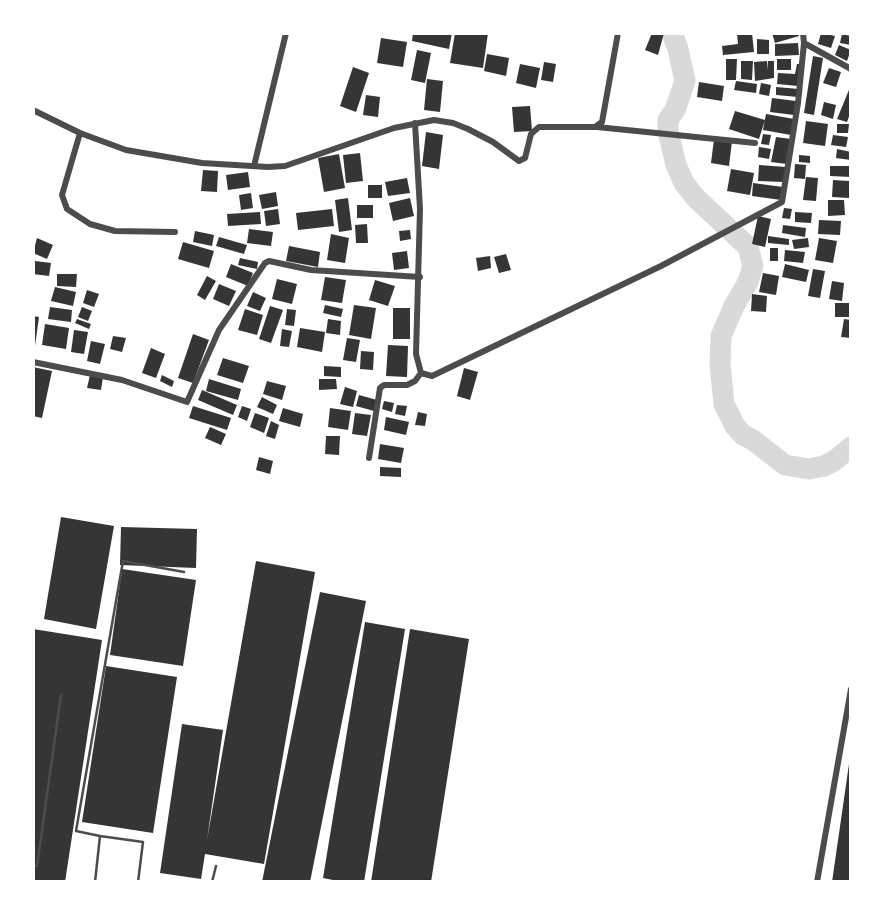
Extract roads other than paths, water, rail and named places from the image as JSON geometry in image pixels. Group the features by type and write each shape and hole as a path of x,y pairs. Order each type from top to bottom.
{"street":[{"path":"254,166 286,33"},
{"path":"595,127 601,124 604,117 618,33"},
{"path":"421,373 432,376 661,266 783,200 798,103 803,33"},
{"path":"804,43 851,69"},
{"path":"33,110 80,133 138,153 202,163 254,166 285,166 394,128 434,120 453,123 493,142 516,160 525,158 531,134 539,127 595,127 755,143"},
{"path":"415,123 421,209 416,354 421,373"},
{"path":"80,133 62,195 67,209 90,224 115,231 175,232"},
{"path":"33,362 122,380 187,402 219,330 265,263 269,261 311,270 420,277"},
{"path":"369,457 380,388 384,385 407,385 415,381 421,373"},
{"path":"817,882 851,689"}],"lane":[{"path":"138,882 143,842 76,831 123,561 184,572"},
{"path":"33,866 37,866 61,695"},
{"path":"95,882 100,836"},
{"path":"212,882 216,866"}],"waterway":[{"path":"672,33 685,81 675,110 668,120 676,165 684,183 695,197 748,247 753,266 748,282 721,336 720,364 724,404 735,426 743,435 785,465 809,469 824,466 851,447"}]}
